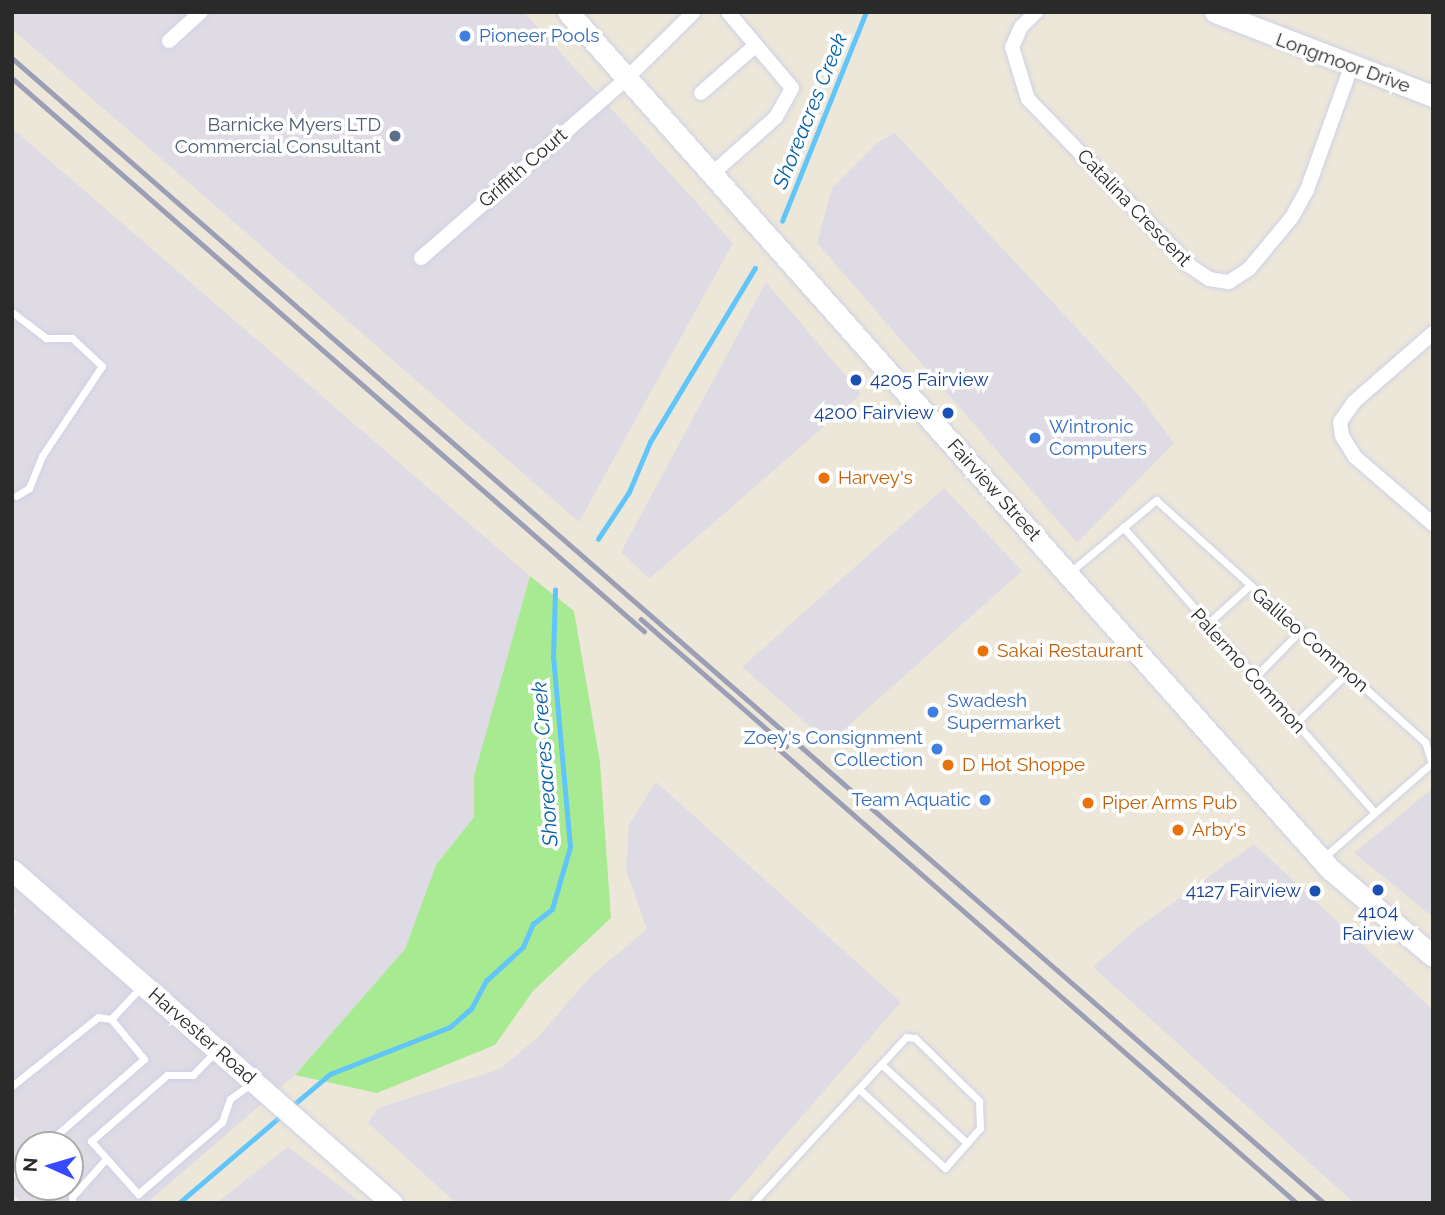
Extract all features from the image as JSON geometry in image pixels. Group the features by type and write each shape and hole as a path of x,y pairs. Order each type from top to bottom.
{"main road":[{"name":"Fairview Street","path":"568,12 1321,859 1433,956"},
{"name":"Longmoor Drive","path":"1215,12 1351,67 1433,96"},
{"name":"Harvester Road","path":"12,870 392,1203"}],"street":[{"path":"169,41 201,12"},
{"name":"Griffith Court","path":"421,258 626,79 694,12"},
{"path":"713,173 789,100 792,88 728,12"},
{"name":"Catalina Crescent","path":"1037,12 1021,27 1012,47 1028,99 1190,267 1209,279 1229,282 1249,269 1292,217 1307,190 1351,67"},
{"path":"701,93 756,45"},
{"path":"1433,333 1354,402 1340,422 1342,436 1355,457 1433,524"}],"lane":[{"path":"12,312 46,338 72,338 102,366 41,456 29,488 16,496"},
{"name":"Galileo Common","path":"1068,573 1156,500 1430,751 1432,763 1321,859"},
{"name":"Palermo Common","path":"1123,527 1206,625 1375,813"},
{"path":"1206,625 1249,586"},
{"path":"1254,678 1300,631"},
{"path":"1295,724 1347,673"},
{"path":"111,1019 143,985"},
{"path":"12,1086 98,1017 111,1019 144,1059 61,1131"},
{"path":"753,1203 906,1037 915,1038 979,1101 980,1128 945,1168 859,1089"},
{"path":"218,1049 192,1075 167,1075 90,1141 138,1194 222,1122 230,1099 254,1081"},
{"path":"881,1064 967,1143"},
{"path":"72,1203 72,1196 106,1158"}],"shaded area":[{"path":"12,12 524,12 733,243 579,522 12,29"},
{"path":"12,128 530,576 475,776 474,817 436,865 405,949 295,1075 147,1203 21,1201 84,1201 84,1131 14,1131 14,1195 12,1193 12,917 17,911 12,906"},
{"path":"895,133 1136,392 1174,443 1077,543 817,243 832,188 877,143"},
{"path":"766,282 861,394 649,579 621,552"},
{"path":"944,488 1022,571 829,743 742,667"},
{"path":"656,782 901,1002 727,1203 456,1203 368,1123 378,1108 500,1069 538,1037 590,977 647,929 626,870 629,824"},
{"path":"1433,788 1433,917 1354,853"},
{"path":"1254,844 1433,1010 1433,1203 1354,1203 1093,967 1135,930"},
{"path":"288,1147 362,1203 216,1203"}],"green space":[{"path":"530,576 574,611 600,762 611,918 533,991 495,1045 377,1093 295,1075 405,949 436,865 474,817 474,776"}],"waterway":[{"name":"Shoreacres Creek","path":"782,221 866,12"},
{"name":"Shoreacres Creek","path":"598,539 629,492 650,442 755,268"},
{"name":"Shoreacres Creek","path":"291,1107 330,1074 450,1027 471,1009 486,981 523,947 533,924 552,909 570,847 553,658 555,590"},
{"name":"Shoreacres Creek","path":"179,1203 282,1115"}],"railway":[{"path":"12,58 1324,1203"},
{"path":"12,78 644,631"},
{"path":"641,619 786,746"},
{"path":"773,744 1297,1203"}],"place":[{"name":"Pioneer Pools","path":"465,36"},
{"name":"Barnicke Myers LTD Commercial Consultant","path":"395,136"},
{"name":"4205 Fairview","path":"856,380"},
{"name":"4200 Fairview","path":"948,413"},
{"name":"Wintronic Computers","path":"1035,438"},
{"name":"Harvey's","path":"824,478"},
{"name":"Sakai Restaurant","path":"983,651"},
{"name":"Swadesh Supermarket","path":"933,712"},
{"name":"Zoey's Consignment Collection","path":"937,749"},
{"name":"D Hot Shoppe","path":"948,765"},
{"name":"Team Aquatic","path":"985,800"},
{"name":"Piper Arms Pub","path":"1088,803"},
{"name":"Arby's","path":"1178,830"},
{"name":"4104 Fairview","path":"1378,890"},
{"name":"4127 Fairview","path":"1315,891"}]}
